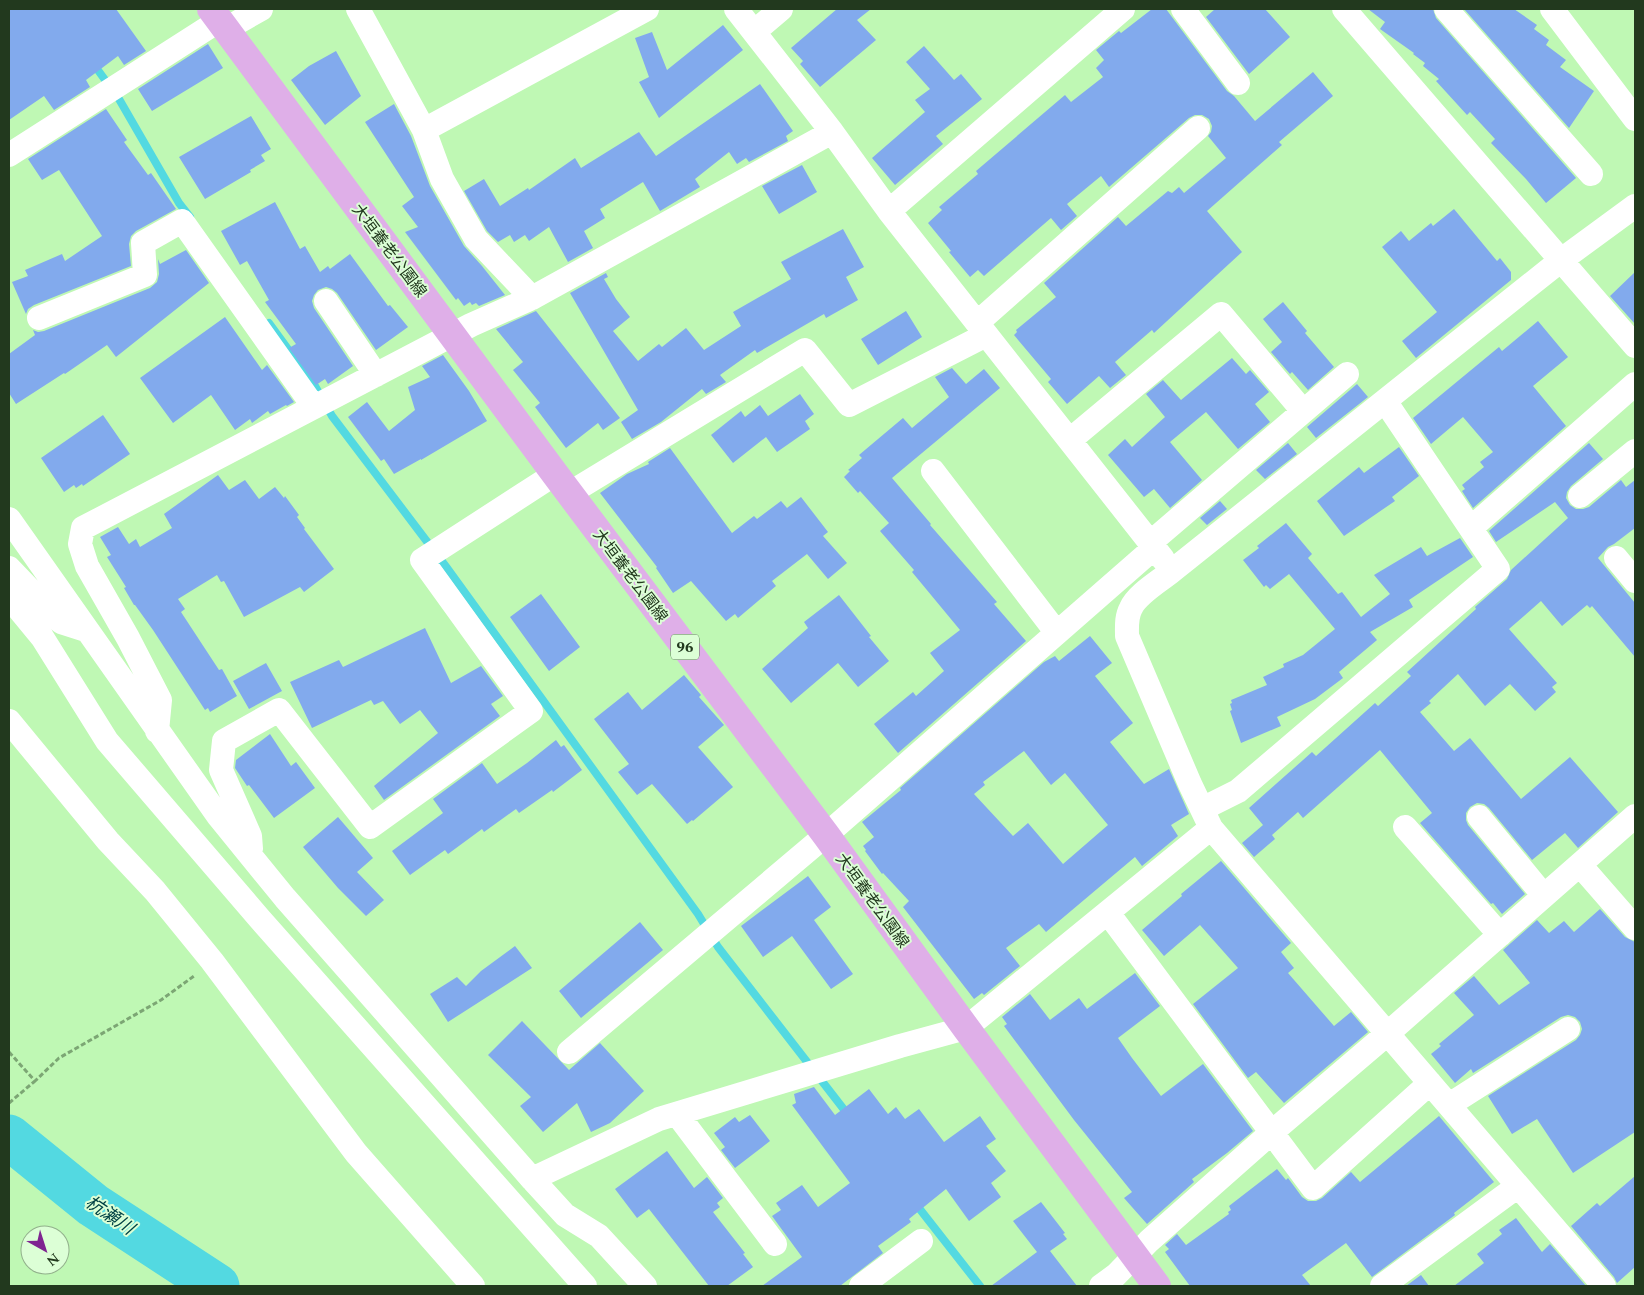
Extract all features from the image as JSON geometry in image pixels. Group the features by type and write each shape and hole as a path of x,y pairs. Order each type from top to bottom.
{"main road":[{"name":"大垣養老公園線","path":"219,19 826,835 1157,1286"}],"street":[{"path":"9,155 219,19 260,9"},
{"path":"358,9 424,130 442,179 476,240 532,298"},
{"path":"424,130 646,9"},
{"path":"736,9 832,132 889,211 1172,570"},
{"path":"754,32 780,9"},
{"path":"889,211 1123,9"},
{"path":"1183,9 1238,83"},
{"path":"1344,9 1635,346"},
{"path":"1446,9 1591,174"},
{"path":"1552,9 1632,108"},
{"path":"251,854 250,836 221,770 224,741 279,710 370,827 532,711 422,560 805,350 849,405 982,329 1198,128"},
{"path":"157,731 160,700 128,638 87,566 80,544 83,528 471,325 532,298 832,132"},
{"path":"1604,1286 1387,1034 1207,819 1127,636 1127,621 1130,610 1136,600 1172,570 1560,261 1635,206"},
{"path":"39,318 145,275 143,243 182,221 314,407"},
{"path":"326,301 376,375"},
{"path":"1070,440 1221,314 1303,411"},
{"path":"569,1052 826,835 1347,374"},
{"path":"1471,528 1635,384"},
{"path":"532,1179 659,1119 966,1028 1108,913 1238,791 1498,569 1385,401"},
{"path":"1580,496 1635,451"},
{"path":"932,471 1056,633"},
{"path":"9,519 219,817 285,898 532,1179 566,1215 599,1236 645,1286"},
{"path":"1616,558 1635,581"},
{"path":"9,568 61,622 86,630"},
{"path":"9,597 42,637 107,741 259,918 585,1286"},
{"path":"9,721 108,841 155,891 212,962 356,1153 473,1286"},
{"path":"1101,1286 1116,1275 1149,1241 1635,816"},
{"path":"1478,817 1544,896"},
{"path":"1405,827 1500,935"},
{"path":"1580,865 1635,928"},
{"path":"1108,913 1312,1188 1430,1084"},
{"path":"1448,1105 1568,1029"},
{"path":"677,1114 775,1244"},
{"path":"1382,1286 1518,1186"},
{"path":"860,1286 921,1241"}],"path":[{"path":"9,1103 59,1058 161,1000 184,985 212,962"},
{"path":"9,1052 35,1081"}],"building":[{"path":"9,9 116,9 146,51 124,65 118,56 86,80 90,87 54,110 44,96 9,120"},
{"path":"837,9 871,9 857,20 876,40 820,87 800,64 803,61 791,48"},
{"path":"1152,9 1166,9 1227,91 1234,96 1255,121 1313,72 1333,96 1279,142 1282,145 1207,211 1242,252 1154,333 1152,330 1115,362 1126,375 1110,388 1099,376 1067,404 1048,382 1051,379 1014,335 1017,332 1016,330 1056,297 1044,283 1118,217 1126,226 1168,191 1172,193 1179,187 1184,193 1226,158 1208,136 1212,126 1209,119 1202,115 1195,115 1189,118 1109,187 1101,176 1067,204 1077,216 1061,230 1051,218 984,276 978,270 970,277 928,223 942,210 939,207 978,174 976,171 1065,95 1071,102 1103,77 1096,68 1104,60 1096,50 1119,31 1121,33"},
{"path":"1215,9 1265,9 1290,37 1249,74 1206,17"},
{"path":"1368,9 1433,9 1436,18 1576,178 1546,203 1491,143 1495,139 1470,112 1467,115 1436,81 1439,79 1423,66 1425,63 1380,29 1385,22"},
{"path":"1464,9 1514,9 1537,25 1534,29 1549,40 1546,45 1566,60 1560,67 1594,91 1569,128"},
{"path":"723,25 743,50 659,118 639,82 649,77 635,38 652,32 667,70"},
{"path":"208,44 223,68 152,111 138,89"},
{"path":"924,46 954,80 961,74 982,99 936,136 943,144 895,185 872,158 925,112 915,100 930,89 906,62"},
{"path":"336,51 361,96 325,125 291,80 309,66"},
{"path":"760,84 793,131 786,136 788,141 749,162 746,158 737,164 729,152 695,179 700,187 660,211 643,182 600,209 605,218 584,231 593,248 568,262 549,227 529,241 525,235 514,242 510,235 498,242 487,231 464,191 484,179 500,206 528,188 529,190 575,158 581,168 639,132 656,156"},
{"path":"394,104 411,136 430,186 464,246 505,295 479,306 476,303 472,305 470,302 464,306 458,298 456,300 405,232 418,227 402,206 414,197 365,122"},
{"path":"106,109 127,140 124,142 148,175 151,173 176,209 136,231 131,236 129,244 131,266 34,305 28,309 26,314 12,282 28,276 25,270 62,254 65,261 102,236 59,170 42,180 28,159"},
{"path":"251,116 271,149 261,155 265,161 250,170 251,172 205,199 179,157"},
{"path":"802,165 817,192 779,214 762,186"},
{"path":"275,202 300,249 305,246 320,272 328,266 330,269 350,254 388,306 390,305 408,327 376,350 337,293 326,287 318,290 312,301 314,308 353,366 328,384 325,379 316,385 289,348 296,344 265,302 269,300 247,261 240,265 221,231"},
{"path":"1454,209 1497,261 1500,258 1511,272 1511,280 1416,358 1402,341 1437,312 1382,247 1401,231 1409,241 1431,223 1433,226"},
{"path":"843,229 864,267 846,277 858,300 826,318 824,314 757,353 755,350 720,375 726,382 706,394 702,389 661,422 632,439 621,422 638,410 570,293 606,273 608,277 604,279 630,317 613,331 638,361 659,344 662,347 686,328 704,350 741,326 733,312 791,279 781,262"},
{"path":"186,250 209,283 116,357 107,345 16,404 9,393 9,354 35,335 33,330 38,332 44,331 150,288 157,282 159,274 158,259 160,264"},
{"path":"1635,272 1635,324 1610,296"},
{"path":"1283,302 1307,331 1305,333 1334,367 1308,390 1292,372 1290,374 1271,352 1282,342 1263,319"},
{"path":"536,311 620,418 603,430 598,423 566,448 535,407 540,403 513,370 523,362 496,329"},
{"path":"906,311 922,337 878,365 861,339"},
{"path":"225,317 262,370 267,365 294,402 270,414 268,411 252,423 250,419 235,430 211,395 173,423 140,378"},
{"path":"1538,321 1568,357 1533,386 1566,426 1473,508 1462,491 1465,489 1462,485 1484,467 1480,462 1493,452 1463,417 1431,444 1413,418 1499,347 1502,351"},
{"path":"443,355 469,391 487,421 394,474 384,459 381,461 348,417 367,402 389,431 415,410 408,387 430,377 422,366"},
{"path":"1232,358 1246,374 1250,370 1269,392 1255,404 1270,422 1238,449 1206,412 1170,442 1202,480 1170,508 1154,489 1144,497 1108,455 1125,439 1132,447 1165,417 1146,394 1163,380 1181,400"},
{"path":"952,368 966,384 984,369 1000,388 892,478 997,602 994,604 1026,641 898,753 874,724 913,692 916,696 944,671 930,653 960,630 912,572 914,570 880,531 889,523 860,491 858,493 844,477 850,471 848,470 862,458 859,455 903,418 912,428 949,397 935,377"},
{"path":"1357,384 1368,397 1316,438 1307,427"},
{"path":"800,394 814,414 805,421 810,429 777,452 766,437 733,463 711,435 741,411 745,417 760,405 768,416"},
{"path":"103,415 130,454 83,486 82,484 76,488 74,485 64,492 41,458"},
{"path":"1288,443 1297,454 1265,479 1256,470"},
{"path":"1589,443 1603,459 1571,486 1566,498 1570,505 1576,509 1589,507 1621,480 1626,487 1635,480 1635,528 1608,547 1598,558 1635,603 1635,657 1592,606 1590,608 1587,605 1562,626 1541,601 1509,629 1557,683 1552,687 1556,692 1535,711 1510,684 1485,706 1458,674 1420,712 1454,751 1470,738 1521,799 1570,757 1618,812 1578,848 1565,833 1532,860 1489,808 1484,804 1477,803 1470,807 1466,813 1468,825 1525,894 1502,914 1420,823 1432,813 1380,750 1303,818 1298,812 1272,835 1275,839 1254,857 1242,843 1263,825 1249,808 1312,752 1316,756 1375,703 1378,706 1411,676 1407,672 1476,609 1475,607 1507,579 1511,570 1568,518 1555,502 1496,542 1489,531"},
{"path":"1399,447 1419,476 1392,497 1395,501 1344,536 1317,501 1359,467 1364,473"},
{"path":"670,448 732,533 754,516 757,519 781,501 787,508 801,497 828,532 823,536 847,563 828,579 807,554 772,581 776,586 738,618 735,614 726,621 691,581 673,593 657,567 600,493 627,474 649,464 648,462"},
{"path":"218,475 229,490 245,480 259,499 275,487 284,498 285,496 299,515 297,517 304,529 334,569 304,592 300,587 244,617 224,581 221,582 217,575 178,599 185,609 181,612 219,670 222,669 237,696 210,712 208,708 205,710 153,630 134,605 124,588 126,587 107,557 111,555 100,537 118,527 129,544 136,539 140,547 172,528 164,514"},
{"path":"1220,501 1227,509 1207,525 1200,518"},
{"path":"1286,523 1312,554 1308,558 1338,594 1342,592 1361,617 1390,594 1374,575 1421,547 1427,556 1460,538 1473,557 1409,600 1413,607 1370,632 1377,640 1339,672 1343,678 1315,699 1277,717 1281,726 1241,743 1230,711 1232,710 1231,700 1267,685 1263,677 1284,667 1283,664 1303,655 1335,629 1289,574 1270,589 1266,585 1264,587 1243,560"},
{"path":"541,594 580,647 549,671 510,617"},
{"path":"839,595 889,661 858,687 838,663 791,703 762,669 808,628 804,622"},
{"path":"425,628 451,683 481,666 503,696 491,704 500,716 384,800 374,786 438,733 420,710 400,724 383,701 374,705 371,700 312,728 290,682 339,660 343,667"},
{"path":"1090,636 1112,663 1095,676 1133,723 1110,742 1144,784 1169,769 1189,814 1171,825 1178,836 1142,866 1135,857 1046,932 1039,924 1006,948 1020,966 984,995 982,993 974,999 903,907 909,901 882,874 865,851 863,846 874,837 862,822 901,790 900,788 1044,662 1055,656 1059,661","holes":["1024,751 1051,785 1065,773 1108,825 1063,864 1028,823 1013,836 974,794 985,785 983,782"]},
{"path":"266,663 282,691 249,709 233,681"},
{"path":"684,675 701,695 699,697 724,725 698,747 733,787 687,824 652,784 637,795 618,772 629,764 594,719 628,692 642,710"},
{"path":"270,734 291,766 296,762 315,788 274,818 249,785 247,786 235,768 236,760"},
{"path":"556,740 561,747 564,745 582,770 553,792 552,790 519,813 516,809 484,832 482,829 448,854 445,850 410,875 392,851 443,813 433,799 482,763 497,784"},
{"path":"338,817 373,858 357,872 384,900 366,916 338,888 303,847"},
{"path":"1221,861 1291,943 1281,952 1294,968 1288,973 1334,1026 1351,1012 1368,1032 1284,1103 1256,1072 1248,1078 1193,1004 1238,968 1200,925 1164,956 1142,930"},
{"path":"808,876 831,907 814,920 853,974 831,989 792,936 763,957 741,926"},
{"path":"1600,909 1625,937 1635,942 1635,1132 1573,1173 1537,1119 1512,1134 1488,1096 1576,1040 1582,1029 1580,1022 1575,1017 1568,1015 1561,1017 1473,1073 1471,1069 1455,1083 1431,1054 1441,1046 1439,1044 1474,1015 1454,993 1474,976 1499,1005 1530,983 1503,950 1537,920 1549,933 1564,921 1574,932"},
{"path":"640,922 663,950 581,1018 559,991"},
{"path":"515,946 532,968 448,1022 430,994 457,977 466,986 481,971"},
{"path":"1135,973 1160,1006 1118,1038 1132,1058 1161,1096 1203,1064 1253,1131 1192,1179 1194,1182 1147,1224 1124,1198 1132,1192 1074,1120 1004,1026 1007,1024 1002,1017 1030,994 1050,1020 1079,998 1087,1009"},
{"path":"522,1021 569,1070 600,1043 644,1091 610,1123 591,1132 577,1103 543,1132 520,1106 531,1097 488,1055"},
{"path":"814,1087 835,1115 869,1089 888,1114 896,1107 905,1119 919,1109 944,1142 980,1116 996,1139 986,1146 1006,1171 991,1183 1001,1197 969,1221 946,1189 909,1219 911,1222 878,1246 883,1253 840,1286 762,1286 802,1257 772,1216 781,1210 776,1203 802,1185 818,1207 850,1183 792,1105 796,1103 794,1094"},
{"path":"750,1115 770,1141 735,1168 721,1150 725,1147 714,1133 735,1117 739,1122"},
{"path":"1439,1116 1494,1182 1454,1213 1455,1215 1372,1277 1346,1243 1302,1275 1311,1286 1190,1286 1165,1252 1169,1249 1165,1245 1177,1234 1186,1245 1229,1214 1228,1212 1231,1210 1229,1206 1277,1169 1286,1180 1288,1178 1302,1197 1308,1201 1316,1201 1322,1198 1351,1172 1360,1182"},
{"path":"667,1151 694,1188 707,1177 723,1198 717,1203 720,1207 713,1212 745,1253 743,1254 753,1267 727,1286 709,1286 649,1209 637,1218 615,1189"},
{"path":"1635,1176 1635,1267 1617,1283 1571,1226 1597,1203 1600,1206"},
{"path":"1041,1202 1065,1233 1063,1234 1067,1239 1050,1251 1077,1286 991,1286 1037,1252 1013,1221"},
{"path":"1516,1218 1542,1252 1550,1244 1586,1286 1454,1286 1484,1263 1477,1254 1502,1234 1499,1230"},
{"path":"1421,1275 1429,1286 1406,1286"}],"waterway":[{"path":"92,62 119,99 179,203 190,217"},
{"path":"269,323 315,386 332,416 447,568 698,914 718,947 849,1116"},
{"name":"杭瀬川","path":"9,1137 93,1205 217,1286"},
{"path":"915,1203 980,1286"}]}
